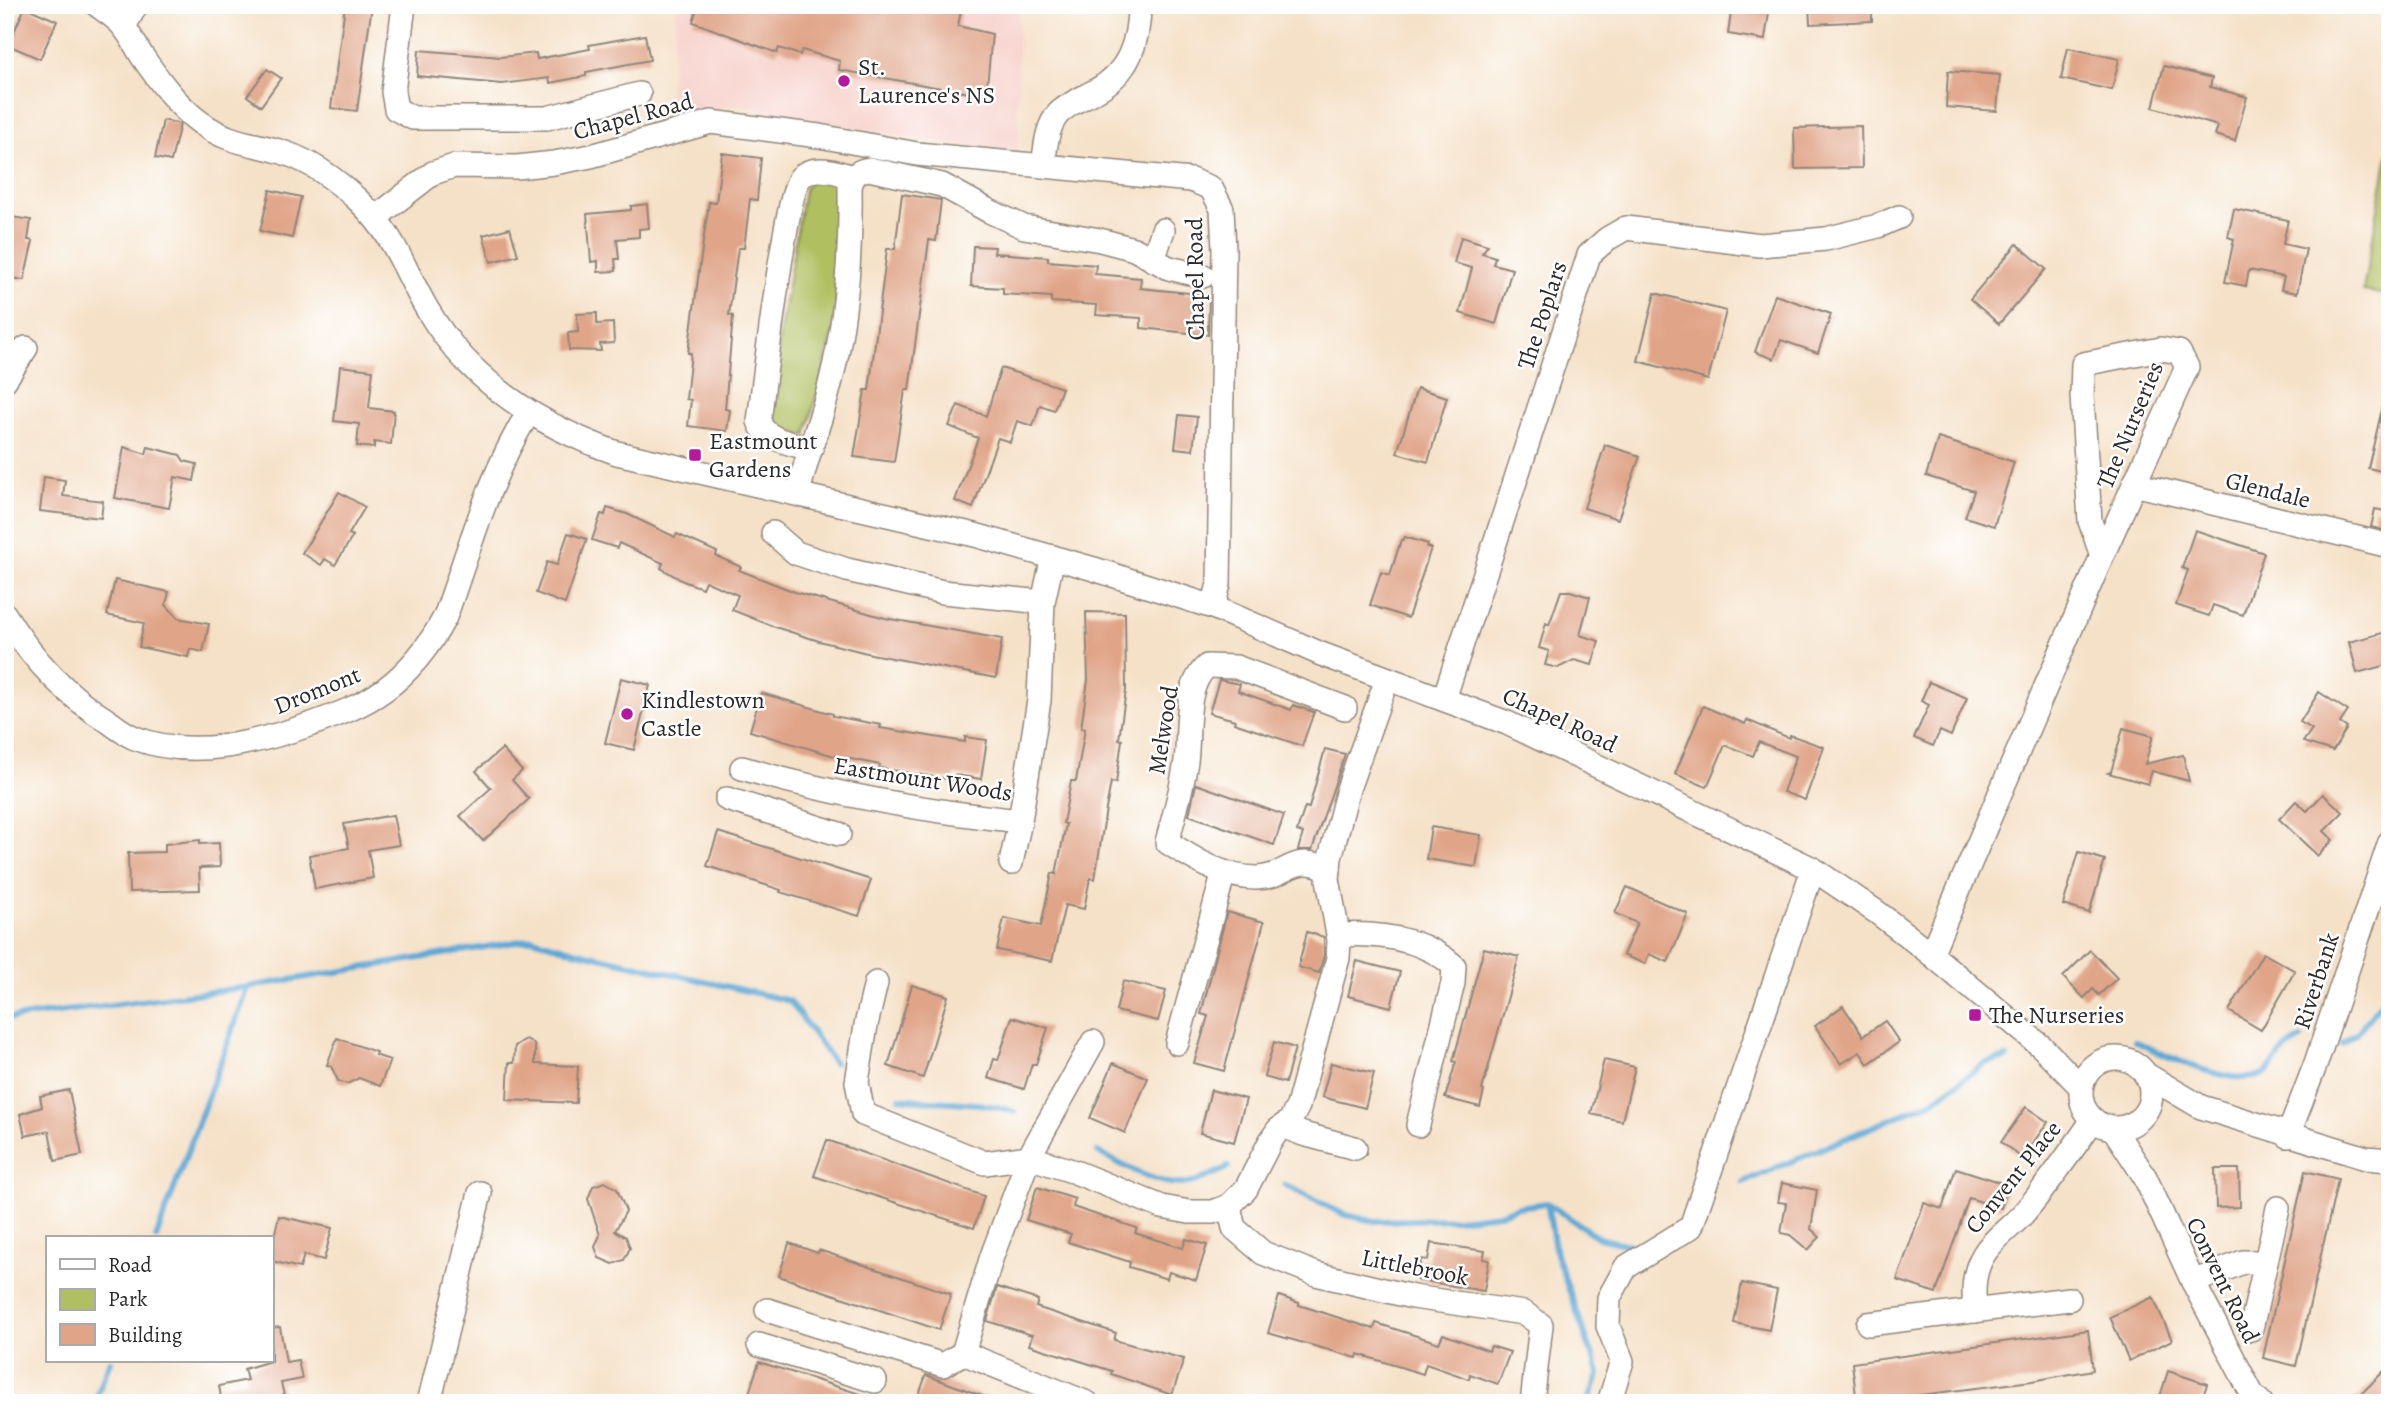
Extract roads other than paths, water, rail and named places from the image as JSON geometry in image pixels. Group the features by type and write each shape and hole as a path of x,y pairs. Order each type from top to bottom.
{"street":[{"path":"97,5 124,27 167,89 199,122 239,143 283,152 339,184 375,218 393,241 427,309 454,347 491,385 529,412 586,442 617,453 975,535 1213,607"},
{"path":"124,27 136,5"},
{"path":"404,5 393,92 396,109 412,118 547,118 639,94"},
{"path":"1043,165 1050,127 1059,113 1112,80 1134,50 1139,31 1139,5"},
{"name":"Chapel Road","path":"375,218 433,173 454,166 517,167 554,163 604,153 711,122 819,136 917,154 1191,180 1212,188 1222,209 1224,250 1219,584 1213,607 1321,654 1507,723 1813,869 1878,913 1931,954 2042,1047 2081,1087"},
{"path":"811,449 768,435 761,430 759,421 785,238 794,188 802,176 817,170 852,177 869,169 942,185 1024,227 1100,240 1134,250 1169,268 1203,276"},
{"path":"798,494 826,399 840,337 849,255 852,177"},
{"name":"The Poplars","path":"1444,699 1589,255 1607,239 1626,228 1760,245 1826,239 1878,226 1899,217"},
{"path":"1153,260 1163,230"},
{"path":"5,380 26,348"},
{"name":"The Nurseries","path":"1931,954 2102,556 2187,367 2179,352 2161,349 2082,364 2090,521 2102,556"},
{"name":"Dromont","path":"5,615 22,644 57,684 92,712 134,738 194,749 256,741 341,714 386,689 419,658 435,635 448,608 494,479 511,440 529,412"},
{"name":"Glendale","path":"2134,484 2390,547"},
{"path":"773,533 796,553 847,570 943,592 1043,602"},
{"name":"Eastmount Woods","path":"1011,863 1039,700 1043,602 1053,557"},
{"name":"Melwood","path":"1329,869 1312,862 1293,864 1275,874 1258,878 1207,866 1167,842 1186,761 1191,696 1199,672 1207,666 1236,667 1345,708"},
{"path":"877,983 866,1025 857,1082 863,1114 985,1163 1030,1157 1162,1207 1189,1212 1213,1212 1229,1206 1246,1189 1270,1142 1290,1121 1298,1105 1338,958 1339,935 1330,900 1329,869 1335,837 1348,789 1387,679"},
{"name":"Eastmount Woods","path":"742,768 818,789 936,812 1020,821"},
{"name":"Eastmount Woods","path":"808,823 818,789"},
{"path":"727,799 839,834"},
{"name":"Riverbank","path":"2288,1136 2316,1063 2390,842"},
{"path":"1609,1403 1622,1361 1608,1326 1609,1298 1626,1268 1691,1227 1813,869"},
{"path":"1177,1043 1224,872"},
{"path":"1339,935 1367,934 1412,943 1441,955 1454,966 1453,983 1418,1125"},
{"path":"767,1310 943,1365 963,1353 992,1256 1030,1157 1093,1042"},
{"name":"Chapel Road","path":"2042,1047 2097,1064"},
{"path":"2145,1074 2151,1093 2143,1115 2132,1124 2103,1124 2082,1105 2081,1087 2089,1070 2107,1059 2128,1060 2145,1074 2201,1107 2366,1158 2390,1160"},
{"path":"2143,1115 2201,1107"},
{"name":"Convent Road","path":"2143,1115 2144,1177"},
{"name":"Convent Road","path":"2103,1124 2144,1177 2193,1282 2252,1394 2261,1403"},
{"name":"Convent Place","path":"1975,1311 1973,1285 1985,1251 2020,1217 2103,1124"},
{"path":"1283,1126 1355,1148"},
{"path":"429,1403 481,1193"},
{"name":"Littlebrook","path":"1229,1206 1234,1227 1263,1253 1316,1274 1413,1297 1524,1313 1541,1325 1532,1403"},
{"path":"2251,1329 2278,1208"},
{"path":"2193,1282 2243,1262 2266,1262"},
{"path":"1868,1324 2069,1299"},
{"path":"825,1366 835,1332"},
{"path":"759,1345 875,1381"},
{"path":"963,1353 1087,1403"}],"waterway":[{"path":"157,1236 248,987 533,939 790,1001 834,1063"},
{"path":"5,1019 248,987"},
{"path":"2342,1044 2357,1033 2390,991"},
{"path":"2135,1041 2200,1069 2237,1077 2253,1077 2265,1073 2283,1052 2301,1039"},
{"path":"1743,1182 1933,1101 1985,1063 2007,1058"},
{"path":"900,1098 972,1103 1015,1112"},
{"path":"1098,1152 1138,1173 1171,1183 1193,1182 1228,1167"},
{"path":"1285,1185 1345,1215 1375,1221 1457,1219 1499,1214 1518,1207 1547,1203 1599,1238 1642,1248"},
{"path":"1547,1203 1556,1254 1599,1373 1588,1403"},
{"path":"94,1403 110,1362"}],"place":[{"name":"St. Laurence's NS","path":"844,81"},
{"name":"Eastmount Gardens","path":"695,455"},
{"name":"Kindlestown Castle","path":"627,714"},
{"name":"The Nurseries","path":"1975,1015"}]}
